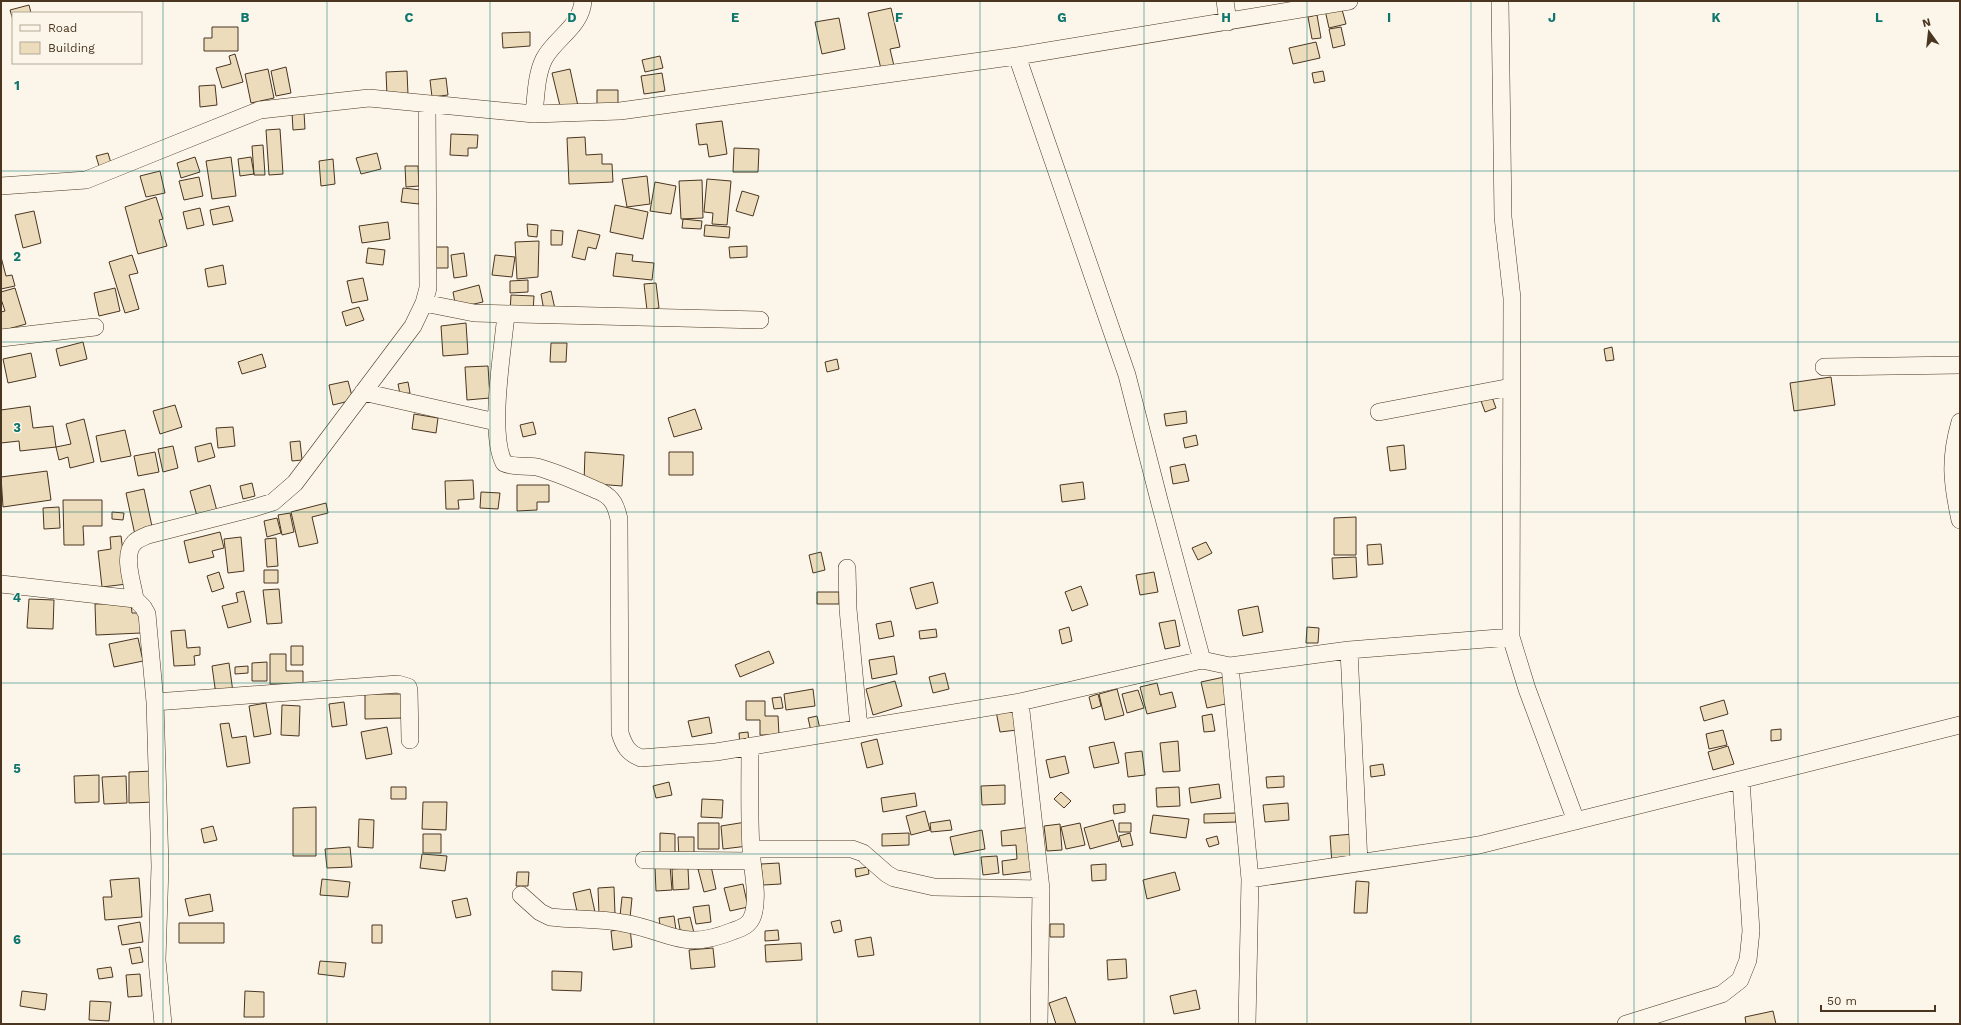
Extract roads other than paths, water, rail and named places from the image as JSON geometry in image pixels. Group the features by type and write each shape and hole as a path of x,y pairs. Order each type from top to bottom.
{"street":[{"path":"534,114 540,71 544,58 576,21 582,9 583,1"},
{"path":"1225,1 1228,22"},
{"path":"1,186 86,180 260,110 369,98 534,114 620,111 1017,56 1349,1"},
{"path":"1500,1 1503,217 1512,298 1511,638 1527,689 1576,822"},
{"path":"1017,56 1127,376 1158,500 1202,660"},
{"path":"164,1024 157,960 160,866 155,702 149,623 143,607 135,599 128,560 130,550 134,543 148,535 273,502 295,483 413,326 424,303 428,288 429,242 427,104"},
{"path":"424,303 474,313 760,320"},
{"path":"506,314 496,422 499,453 504,462 517,466 535,467 547,470 608,495 616,505 619,519 620,733 623,744 630,754 641,758 716,752 1020,702 1202,660 1230,666 1349,650 1511,638"},
{"path":"1,338 95,327"},
{"path":"1824,367 1960,365"},
{"path":"1379,412 1511,387"},
{"path":"363,392 496,422"},
{"path":"1960,422 1952,463 1952,479 1960,520"},
{"path":"847,568 848,609 859,728"},
{"path":"1,584 135,599"},
{"path":"1349,650 1359,863"},
{"path":"1230,666 1250,879 1247,1024"},
{"path":"155,702 398,684 408,687 409,690 410,740"},
{"path":"1020,702 1041,890 1039,1024"},
{"path":"1250,879 1479,845 1960,725"},
{"path":"521,895 540,912 550,917 621,922 673,939 691,941 706,940 745,927 752,920 756,903 751,855 750,746"},
{"path":"1626,1024 1722,994 1740,980 1748,960 1751,930 1741,780"},
{"path":"644,860 852,849 863,853 887,874 894,878 934,888 1041,890"}]}
